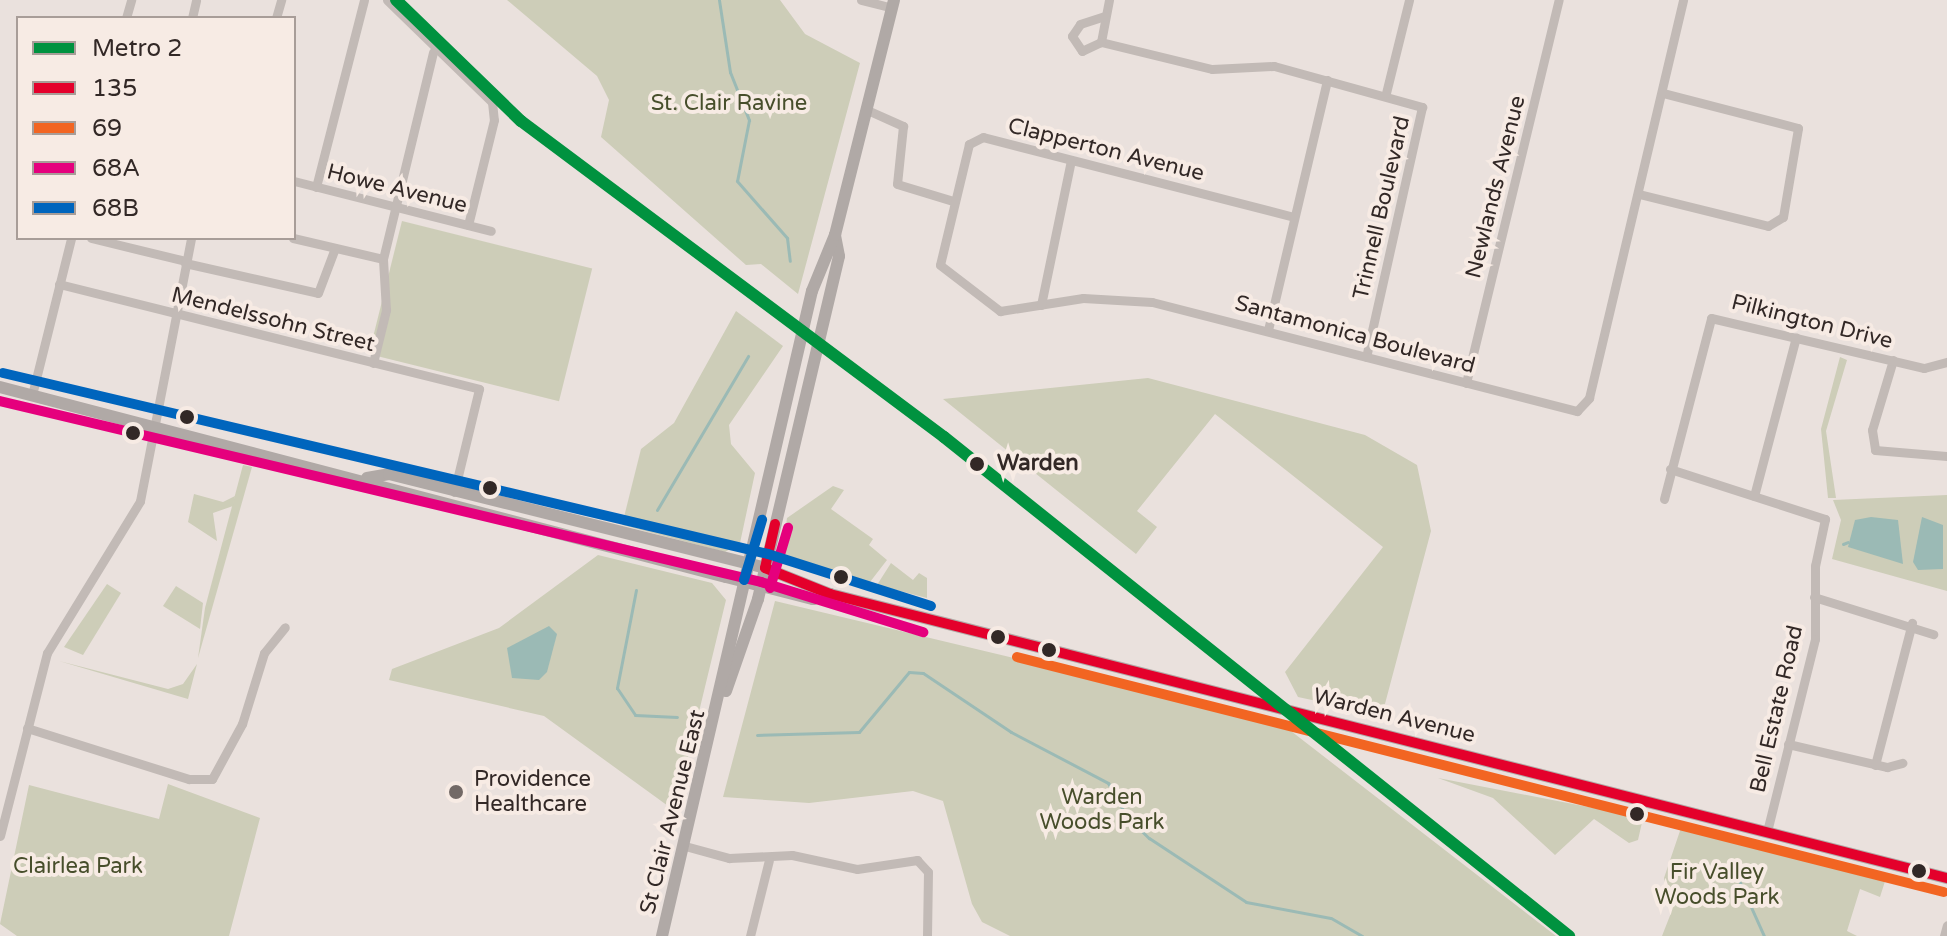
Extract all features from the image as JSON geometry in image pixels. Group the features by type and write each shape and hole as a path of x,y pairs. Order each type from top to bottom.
{"main road":[{"name":"St Clair Avenue East","path":"662,936 723,698 745,564 820,259 835,235 893,4"},
{"name":"St Clair Avenue East","path":"723,698 742,662 761,585 839,256 835,235"},
{"name":"Warden Avenue","path":"0,387 367,478 386,489 813,599 830,594"},
{"name":"Warden Avenue","path":"367,478 389,474 765,568 830,594 1947,878"}],"street":[{"path":"316,187 364,0"},
{"path":"387,0 433,52 492,102 494,120 468,225"},
{"path":"861,0 893,4"},
{"path":"1101,42 1109,0"},
{"path":"1386,93 1409,0"},
{"name":"Newlands Avenue","path":"1466,383 1559,0"},
{"name":"Santamonica Boulevard","path":"953,201 943,271 1000,311 1041,305 1142,300 1466,383 1585,408 1639,194 1683,0"},
{"name":"Trinnell Boulevard","path":"1105,16 1080,24 1072,36 1082,51 1101,42 1212,69 1274,66 1419,104 1423,115 1366,357"},
{"path":"373,363 386,310 383,259 433,52"},
{"path":"1268,330 1327,80"},
{"path":"1639,194 1768,226 1783,217 1798,128 1663,93"},
{"path":"865,109 903,126 897,184 953,201"},
{"name":"Clapperton Avenue","path":"953,201 974,138 1294,217"},
{"path":"1041,305 1071,160"},
{"name":"Howe Avenue","path":"296,182 393,209 491,231"},
{"path":"296,239 383,259"},
{"path":"32,395 70,240"},
{"path":"99,240 318,293 335,248"},
{"path":"0,836 27,728 66,612 127,532 158,427 175,315 190,240"},
{"name":"Mendelssohn Street","path":"59,284 479,389 454,492"},
{"name":"Pilkington Drive","path":"1664,499 1705,323 1718,316 1924,368 1947,362"},
{"path":"1754,496 1796,337"},
{"path":"1893,360 1872,430 1875,450 1947,456"},
{"name":"Bell Estate Road","path":"1670,469 1825,519 1814,597 1815,639 1767,831"},
{"path":"1814,597 1912,623 1933,634"},
{"path":"1875,765 1912,623"},
{"path":"27,728 104,746 189,779 212,779 242,724 264,653 285,627"},
{"path":"1788,744 1875,765 1902,763"},
{"path":"685,846 769,860 792,855 857,869 917,860 928,872 927,936"},
{"path":"750,936 769,860"},
{"path":"1944,936 1947,925"}],"green space":[{"name":"St. Clair Ravine","path":"507,0 780,0 805,34 860,63 798,294 761,264 746,265 601,137 609,100 597,76"},
{"path":"402,221 592,268 559,401 369,354"},
{"path":"736,311 783,346 729,425 731,444 755,473 740,543 725,552 622,525 641,449 674,423"},
{"path":"1840,357 1847,360 1826,431 1836,498 1828,498 1821,429"},
{"path":"1148,378 1365,435 1417,465 1431,531 1382,715 1298,697 1285,672 1383,547 1215,414 1137,511 1157,527 1136,554 943,399"},
{"path":"243,465 252,467 198,658 205,608"},
{"path":"833,486 844,490 831,509 873,539 869,545 887,560 870,582 782,555 787,518"},
{"path":"194,494 223,502 235,496 233,506 213,513 217,541 188,522"},
{"path":"1947,495 1947,591 1832,559 1841,520 1833,500"},
{"path":"598,555 712,583 726,600 675,811 544,716 389,680 392,669 499,628"},
{"path":"891,563 913,580 919,573 927,578 927,598 877,585"},
{"path":"107,584 121,593 83,655 64,647"},
{"path":"176,586 203,603 200,629 163,606"},
{"name":"Warden Woods Park","path":"775,601 1278,721 1556,936 1010,936 982,922 972,904 943,801 913,791 809,803 723,797"},
{"path":"59,661 168,689 183,684 197,664 188,699"},
{"path":"1438,778 1643,818 1638,840 1629,843 1594,819 1555,855 1493,798"},
{"name":"Clairlea Park","path":"168,784 260,818 229,936 17,936 0,924 29,785 159,819"},
{"name":"Fir Valley Woods Park","path":"1683,822 1887,875 1880,897 1860,889 1847,931 1857,936 1662,936 1671,913 1664,878"}],"water":[{"path":"1871,517 1898,520 1903,564 1848,547 1855,520"},
{"path":"1922,517 1943,525 1943,569 1918,570 1913,562"},
{"path":"549,626 557,634 547,672 539,680 512,678 507,648"}],"waterway":[{"path":"719,0 730,72 749,120 737,181 787,238 790,261"},
{"path":"657,510 748,356"},
{"path":"1843,544 1848,542"},
{"path":"636,590 617,688 635,715 677,717"},
{"path":"757,735 859,732 909,672 923,673 1011,732 1108,783 1126,816 1149,838 1246,902 1331,918 1362,936"},
{"path":"1733,867 1764,936"}],"metro line":[{"name":"2","path":"396,0 521,121 944,437 1569,936"}],"transit line":[{"name":"68B","path":"3,373 768,554 931,606"},
{"name":"68A","path":"0,401 761,582 923,632"},
{"name":"68B","path":"744,580 762,520"},
{"name":"135","path":"775,524 765,568 830,594 1947,878"},
{"name":"68A","path":"770,588 788,528"},
{"name":"69","path":"1017,657 1944,892"}],"place":[{"name":"Warden","path":"977,464"},
{"name":"Providence Healthcare","path":"456,792"}]}
